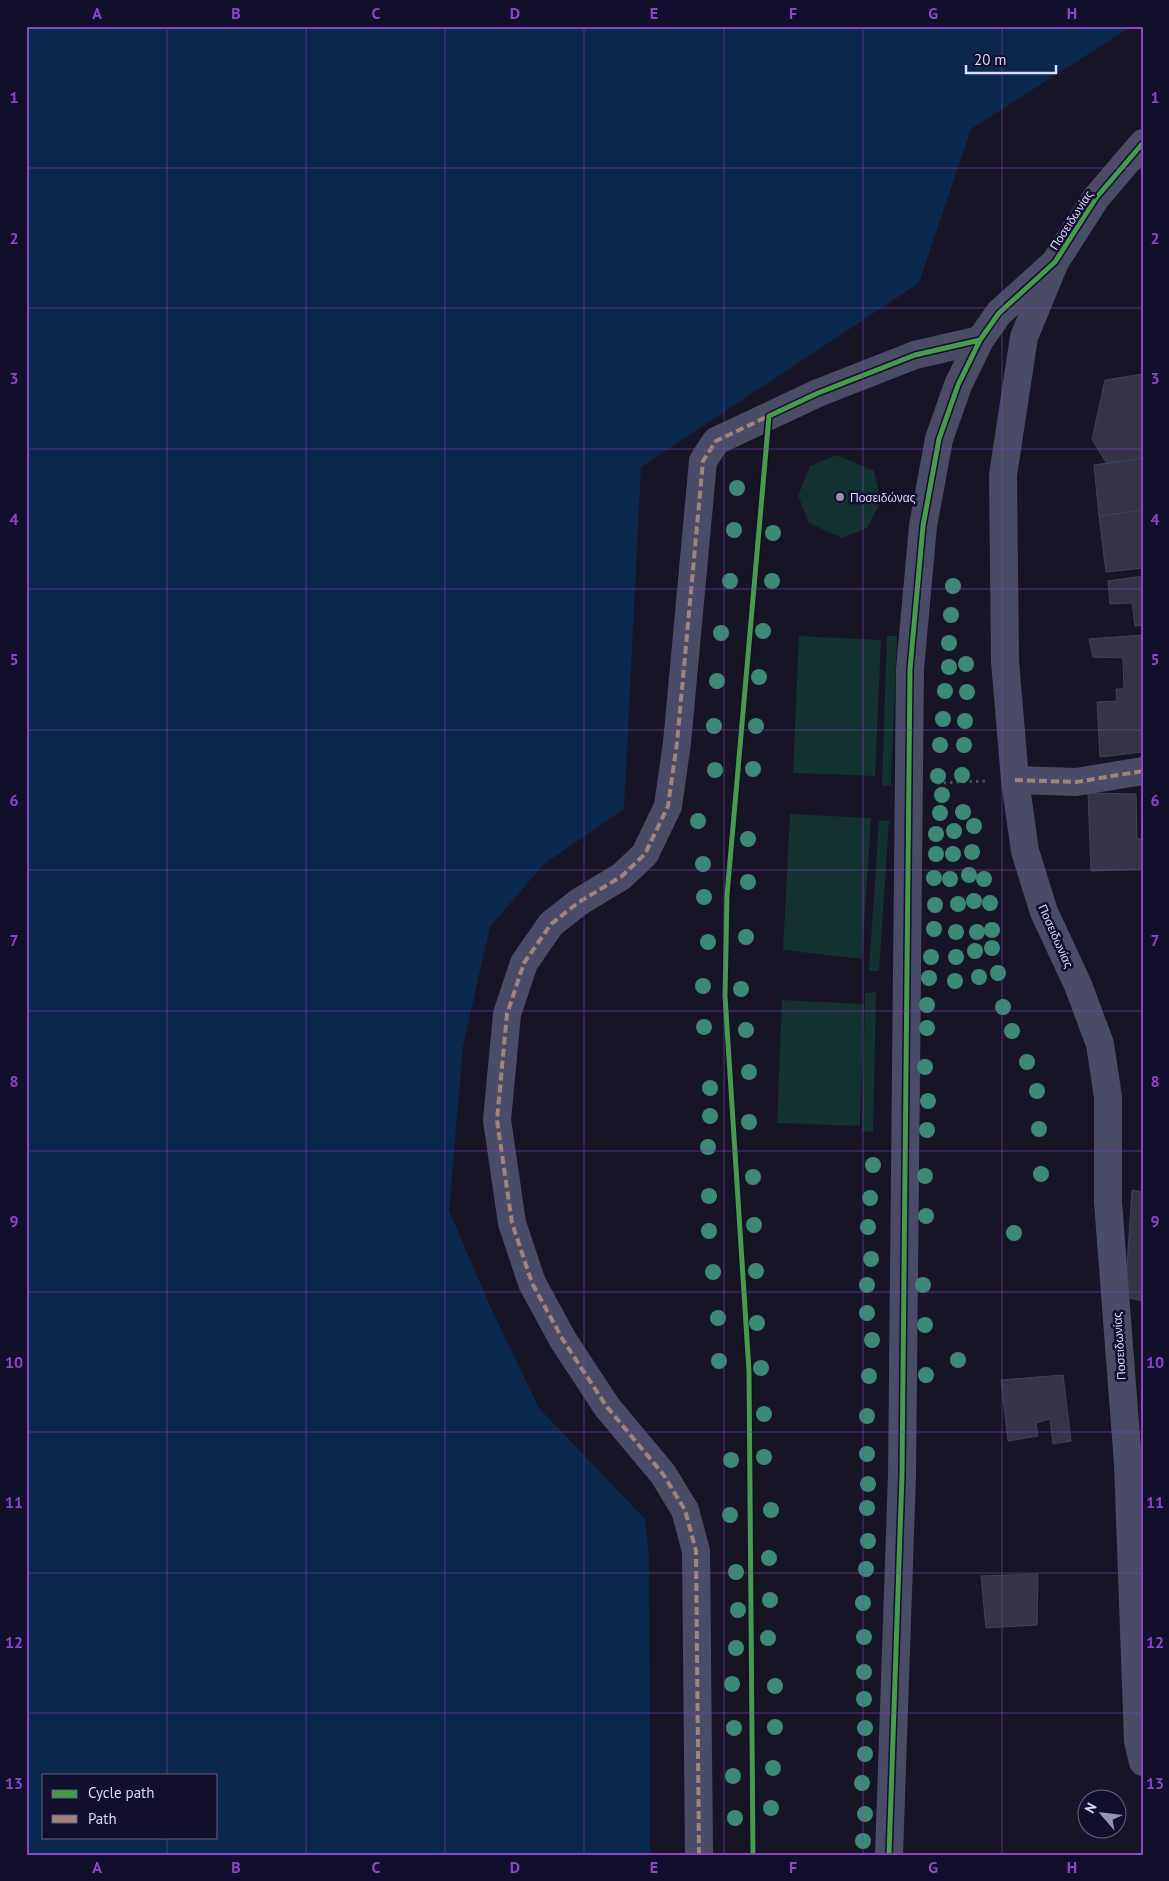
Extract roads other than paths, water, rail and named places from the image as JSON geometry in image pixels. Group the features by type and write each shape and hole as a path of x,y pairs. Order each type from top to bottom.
{"street":[{"name":"Ποσειδωνίας","path":"1143,143 1096,198 1056,262 1024,337 1003,475 1005,661 1015,780 1025,851 1044,912 1078,984 1100,1044 1108,1097 1108,1202 1128,1463 1138,1740 1143,1762"},
{"path":"889,1855 902,1475 910,669 923,526 939,439 958,385 980,340 999,313 1056,262"},
{"path":"699,1855 696,1551 686,1510 663,1474 607,1407 563,1340 532,1283 512,1223 497,1120 507,1014 524,963 551,924 579,902 622,876 645,854 668,806 677,742 703,461 716,441 818,393 906,359 980,340"},
{"path":"1015,780 1076,782 1143,771"}],"water":[{"path":"26,26 1132,26 971,129 919,283 641,467 624,809 544,864 490,927 463,1046 449,1211 489,1304 539,1408 645,1519 649,1558 650,1855 26,1855"}],"place":[{"name":"Ποσειδώνας","path":"840,497"}]}
